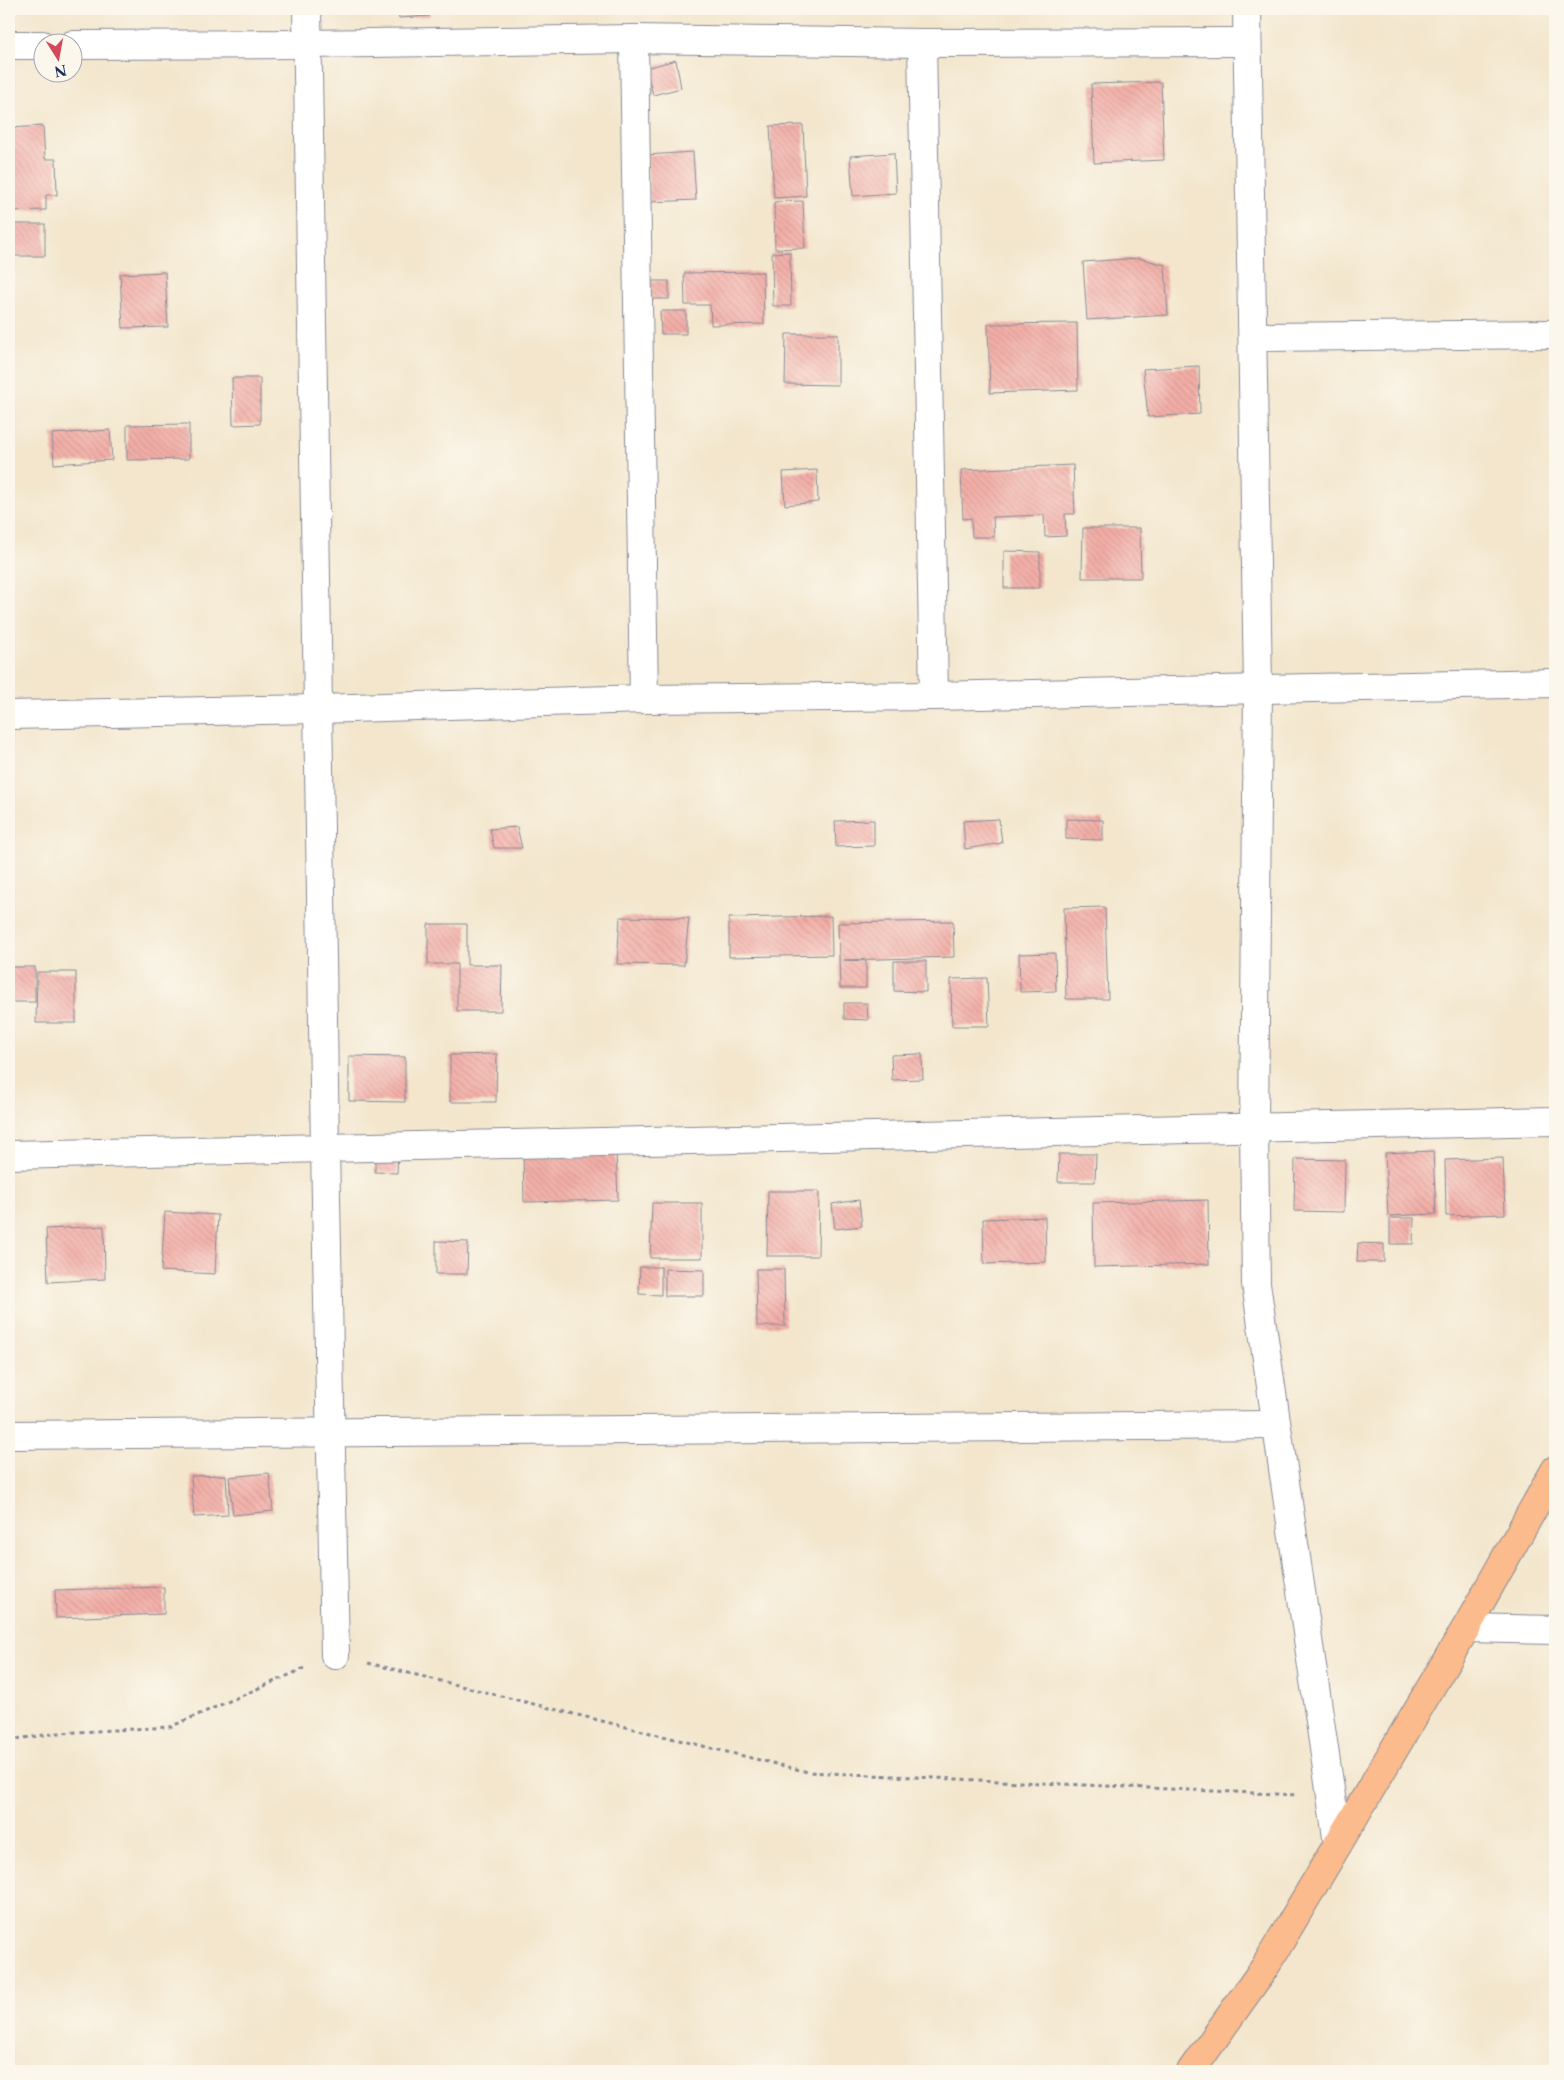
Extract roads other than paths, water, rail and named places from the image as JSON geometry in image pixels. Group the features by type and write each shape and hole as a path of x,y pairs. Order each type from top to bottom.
{"highway":[{"path":"1191,2071 1265,1967 1466,1628 1555,1470"}],"street":[{"path":"307,9 324,1148 335,1655"},
{"path":"1247,9 1258,689 1254,1128 1256,1284 1338,1844"},
{"path":"634,39 644,698"},
{"path":"82,44 307,44 634,39 922,43 1247,42"},
{"path":"922,43 934,696"},
{"path":"9,45 32,44"},
{"path":"1252,337 1555,334"},
{"path":"9,715 318,709 644,698 934,696 1555,683"},
{"path":"9,1154 1555,1121"},
{"path":"9,1435 1276,1424"},
{"path":"1466,1628 1555,1630"}]}
